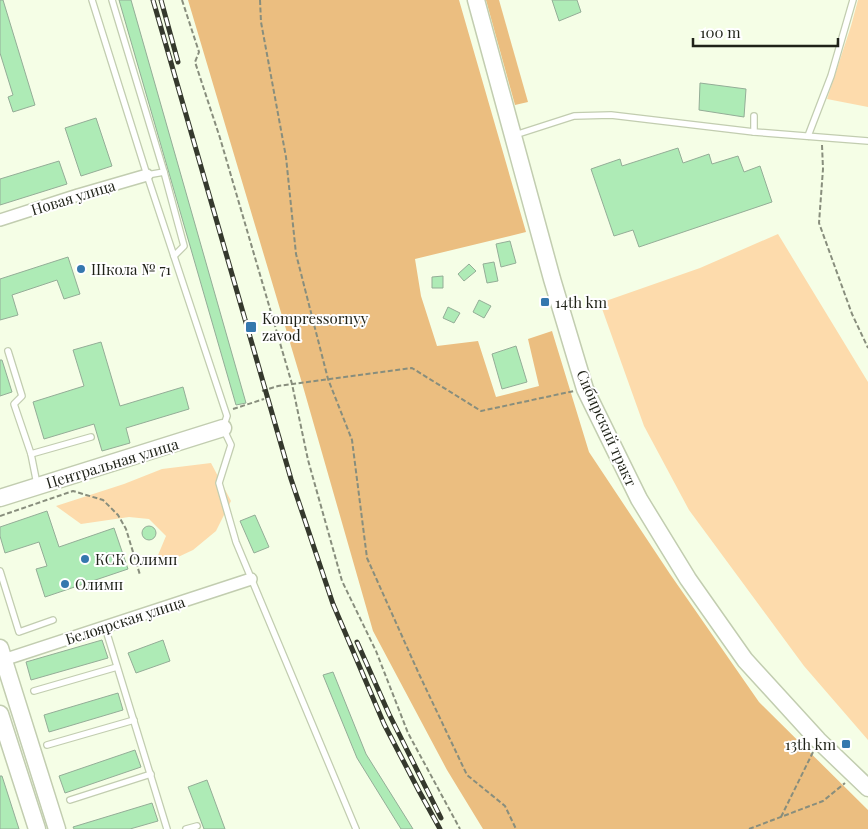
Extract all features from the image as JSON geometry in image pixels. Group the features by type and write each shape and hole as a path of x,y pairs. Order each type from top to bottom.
{"main road":[{"name":"Сибирский тракт","path":"476,0 552,279 585,388 638,499 688,579 745,660 818,740 868,788"},
{"name":"Центральная улица","path":"0,498 225,422"},
{"path":"1,656 57,829"},
{"path":"1,723 37,829"}],"street":[{"name":"Новая улица","path":"0,220 147,175"},
{"name":"Белоярская улица","path":"1,656 105,627 251,579"}],"lane":[{"path":"92,0 225,422 230,446 219,483 236,542 356,829"},
{"path":"112,0 164,172 184,246 174,256"},
{"path":"808,136 831,76 853,0"},
{"path":"513,136 574,116 611,115 754,132 868,141"},
{"path":"754,116 754,132"},
{"path":"147,175 164,172"},
{"path":"8,351 22,396 14,404 31,454 38,486"},
{"path":"31,454 91,436"},
{"path":"0,571 19,632 53,620"},
{"path":"105,627 168,829"},
{"path":"34,691 117,666"},
{"path":"48,745 134,720"},
{"path":"70,800 151,774"},
{"path":"186,829 197,826"}],"path":[{"path":"182,0 199,52 195,62 223,147 292,384 308,460 342,581 376,651 408,734 460,829"},
{"path":"260,0 260,22 286,157 296,254 328,379 352,440 367,558 467,775 505,806 516,829"},
{"path":"822,138 823,169 819,223 852,314 868,348"},
{"path":"262,391 272,387 412,368 481,411 576,391"},
{"path":"225,422 233,409 264,399"},
{"path":"0,516 73,491 103,500 118,515 126,529 140,575"},
{"path":"781,817 818,740"},
{"path":"750,829 823,801 854,776"}],"shaded area":[{"path":"188,0 459,0 526,232 415,259 421,296 437,346 478,341 496,397 539,386 528,339 552,331 589,452 670,574 759,702 868,810 868,829 483,829 447,770 373,631 302,383"},
{"path":"486,0 499,0 528,102 515,105"},
{"path":"858,0 868,0 868,107 827,99"},
{"path":"778,234 868,382 868,740 804,666 689,510 644,426 600,303 700,268"},
{"path":"211,463 231,501 216,531 193,550 161,565 156,560 166,536 149,519 129,517 81,524 56,506 124,484 162,469"}],"building":[{"path":"0,0 3,0 35,105 13,112 8,97 13,95 0,53"},
{"path":"119,0 131,0 246,403 236,405"},
{"path":"552,0 577,0 581,12 559,21"},
{"path":"700,83 746,89 744,117 699,110"},
{"path":"96,118 112,166 81,176 65,128"},
{"path":"678,148 683,163 709,154 712,164 738,156 744,172 760,166 772,202 639,247 633,230 614,236 591,169 620,159 622,166"},
{"path":"59,161 67,184 0,205 0,179"},
{"path":"510,241 516,263 501,267 496,244"},
{"path":"68,257 80,294 64,299 57,280 12,295 18,315 0,320 0,279"},
{"path":"494,262 498,281 487,283 483,264"},
{"path":"469,264 476,271 464,281 458,274"},
{"path":"443,276 443,288 432,288 432,277"},
{"path":"479,300 491,306 484,318 473,312"},
{"path":"448,307 460,313 454,323 443,318"},
{"path":"101,342 120,406 183,387 189,409 126,428 130,443 102,451 94,424 44,439 33,402 84,386 73,350"},
{"path":"516,346 527,382 502,389 492,354"},
{"path":"0,360 2,360 12,392 0,396"},
{"name":"КСК Олимп","path":"47,511 59,547 114,528 128,569 45,597 36,569 47,566 39,542 5,553 0,536 0,527"},
{"path":"255,515 269,547 254,553 240,521"},
{"path":"149,526 154,528 156,533 154,538 149,540 144,538 142,533 144,528"},
{"path":"102,640 108,658 31,680 26,662"},
{"path":"163,640 170,661 136,673 128,653"},
{"path":"333,672 366,754 413,829 401,829 357,758 323,675"},
{"path":"118,693 123,710 49,732 44,715"},
{"path":"135,750 141,767 65,793 59,776"},
{"path":"0,776 2,776 19,829 0,829"},
{"path":"207,780 225,829 204,829 188,787"},
{"path":"152,803 158,821 130,829 74,829 73,827"}],"railway":[{"path":"153,0 291,479 333,604 384,724 440,829"},
{"path":"161,0 178,62"},
{"path":"357,642 389,714 441,818"}],"place":[{"name":"Школа № 71","path":"81,269"},
{"name":"14th km","path":"545,302"},
{"name":"Kompressornyy zavod","path":"251,327"},
{"name":"КСК Олимп","path":"85,559"},
{"name":"Олимп","path":"65,584"},
{"name":"13th km","path":"846,744"}]}
